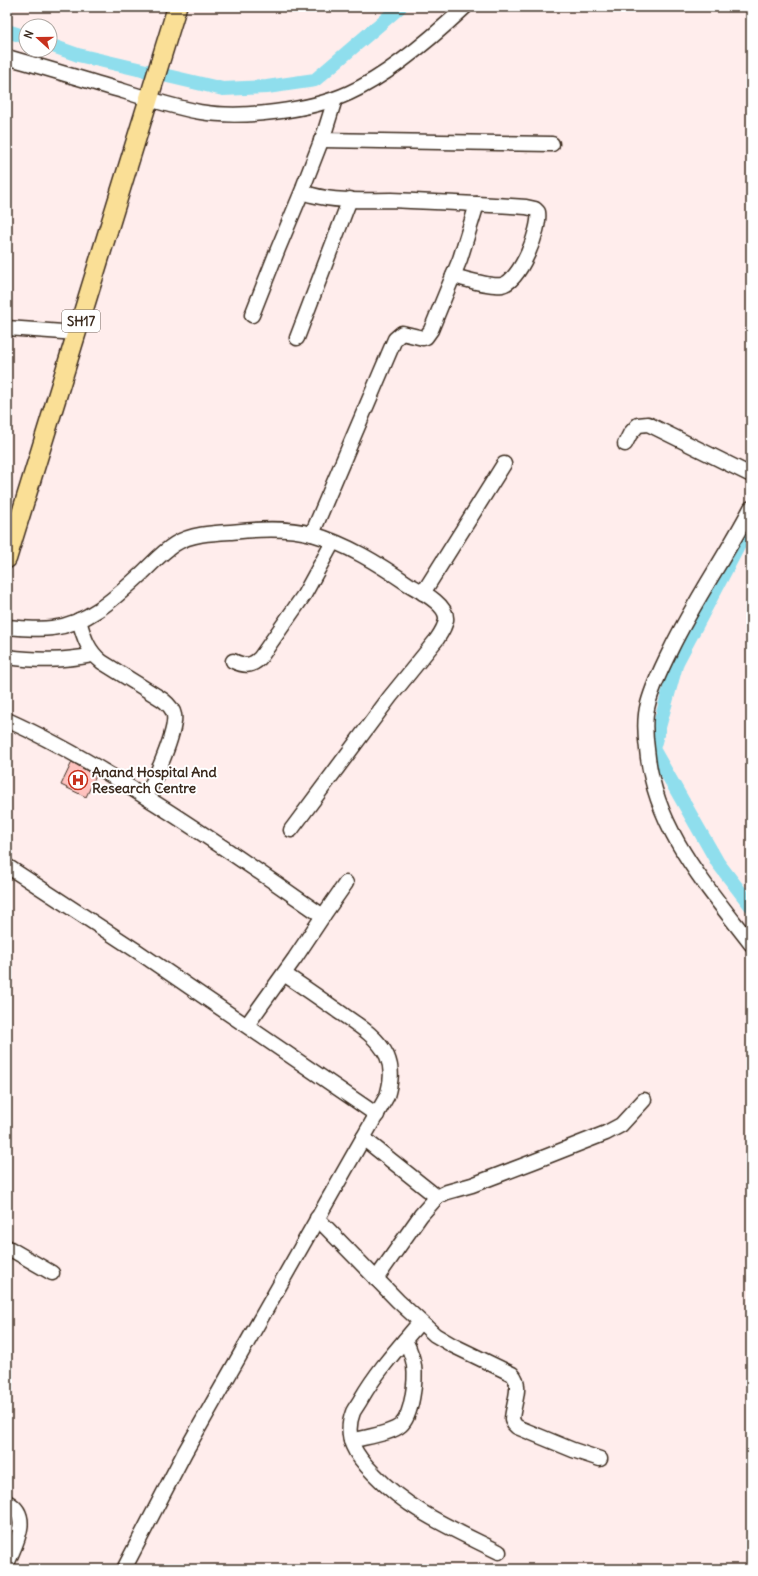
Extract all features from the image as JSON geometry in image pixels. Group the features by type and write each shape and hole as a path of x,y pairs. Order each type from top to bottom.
{"main road":[{"name":"SH17","path":"7,559 177,7"}],"street":[{"path":"7,57 152,91 199,112 234,114 254,113 304,107 335,99 349,93 384,73 465,7"},
{"path":"252,315 303,190 335,99"},
{"path":"321,140 552,144"},
{"path":"303,190 311,195 350,199 526,207 535,209 538,212 538,224 524,260 516,275 509,282 501,285 491,284 453,276"},
{"path":"297,338 350,199"},
{"path":"312,534 395,338 402,333 419,338 426,337 434,323 453,276 476,204"},
{"path":"7,328 77,333"},
{"path":"625,444 630,434 638,425 648,424 751,475"},
{"path":"423,593 504,464"},
{"path":"751,508 695,604 670,651 648,704 646,726 648,762 655,794 668,824 694,871 751,944"},
{"path":"7,627 52,628 79,620 110,601 176,543 192,537 210,533 257,529 290,530 312,534 348,548 393,573 437,602 444,610 446,618 438,639 390,697 291,830"},
{"path":"233,661 242,665 256,663 304,595 333,542"},
{"path":"79,620 87,646 93,655 163,700 170,706 174,714 174,724 171,735 156,778 146,797"},
{"path":"7,656 50,661 93,655"},
{"path":"7,720 37,733 75,753 146,797 232,853 323,916"},
{"path":"7,866 124,942 377,1115"},
{"path":"247,1025 346,883"},
{"path":"124,1569 178,1465 387,1096 391,1070 387,1057 381,1046 364,1030 284,974"},
{"path":"376,1279 413,1225 428,1205 437,1197 447,1192 472,1185 529,1164 606,1133 621,1125 644,1100"},
{"path":"363,1138 437,1197"},
{"path":"317,1218 376,1279 435,1335 452,1345 505,1370 516,1378 517,1386 512,1418 517,1427 566,1448 600,1459"},
{"path":"7,1247 52,1272"},
{"path":"420,1322 371,1382 353,1412 349,1432 351,1441 365,1464 398,1497 437,1521 499,1552"},
{"path":"351,1441 393,1429 401,1425 406,1418 415,1379 412,1355 405,1340"},
{"path":"7,1502 19,1511 21,1519 20,1527 7,1564"}],"building":[{"path":"72,762 96,776 86,797 61,785"}],"waterway":[{"path":"58,48 78,55 223,89 267,87 315,80 400,7"},
{"path":"7,31 18,34"},
{"path":"751,522 677,662 653,749 718,863 751,906"}],"place":[{"name":"Anand Hospital And Research Centre","path":"78,780"}]}
